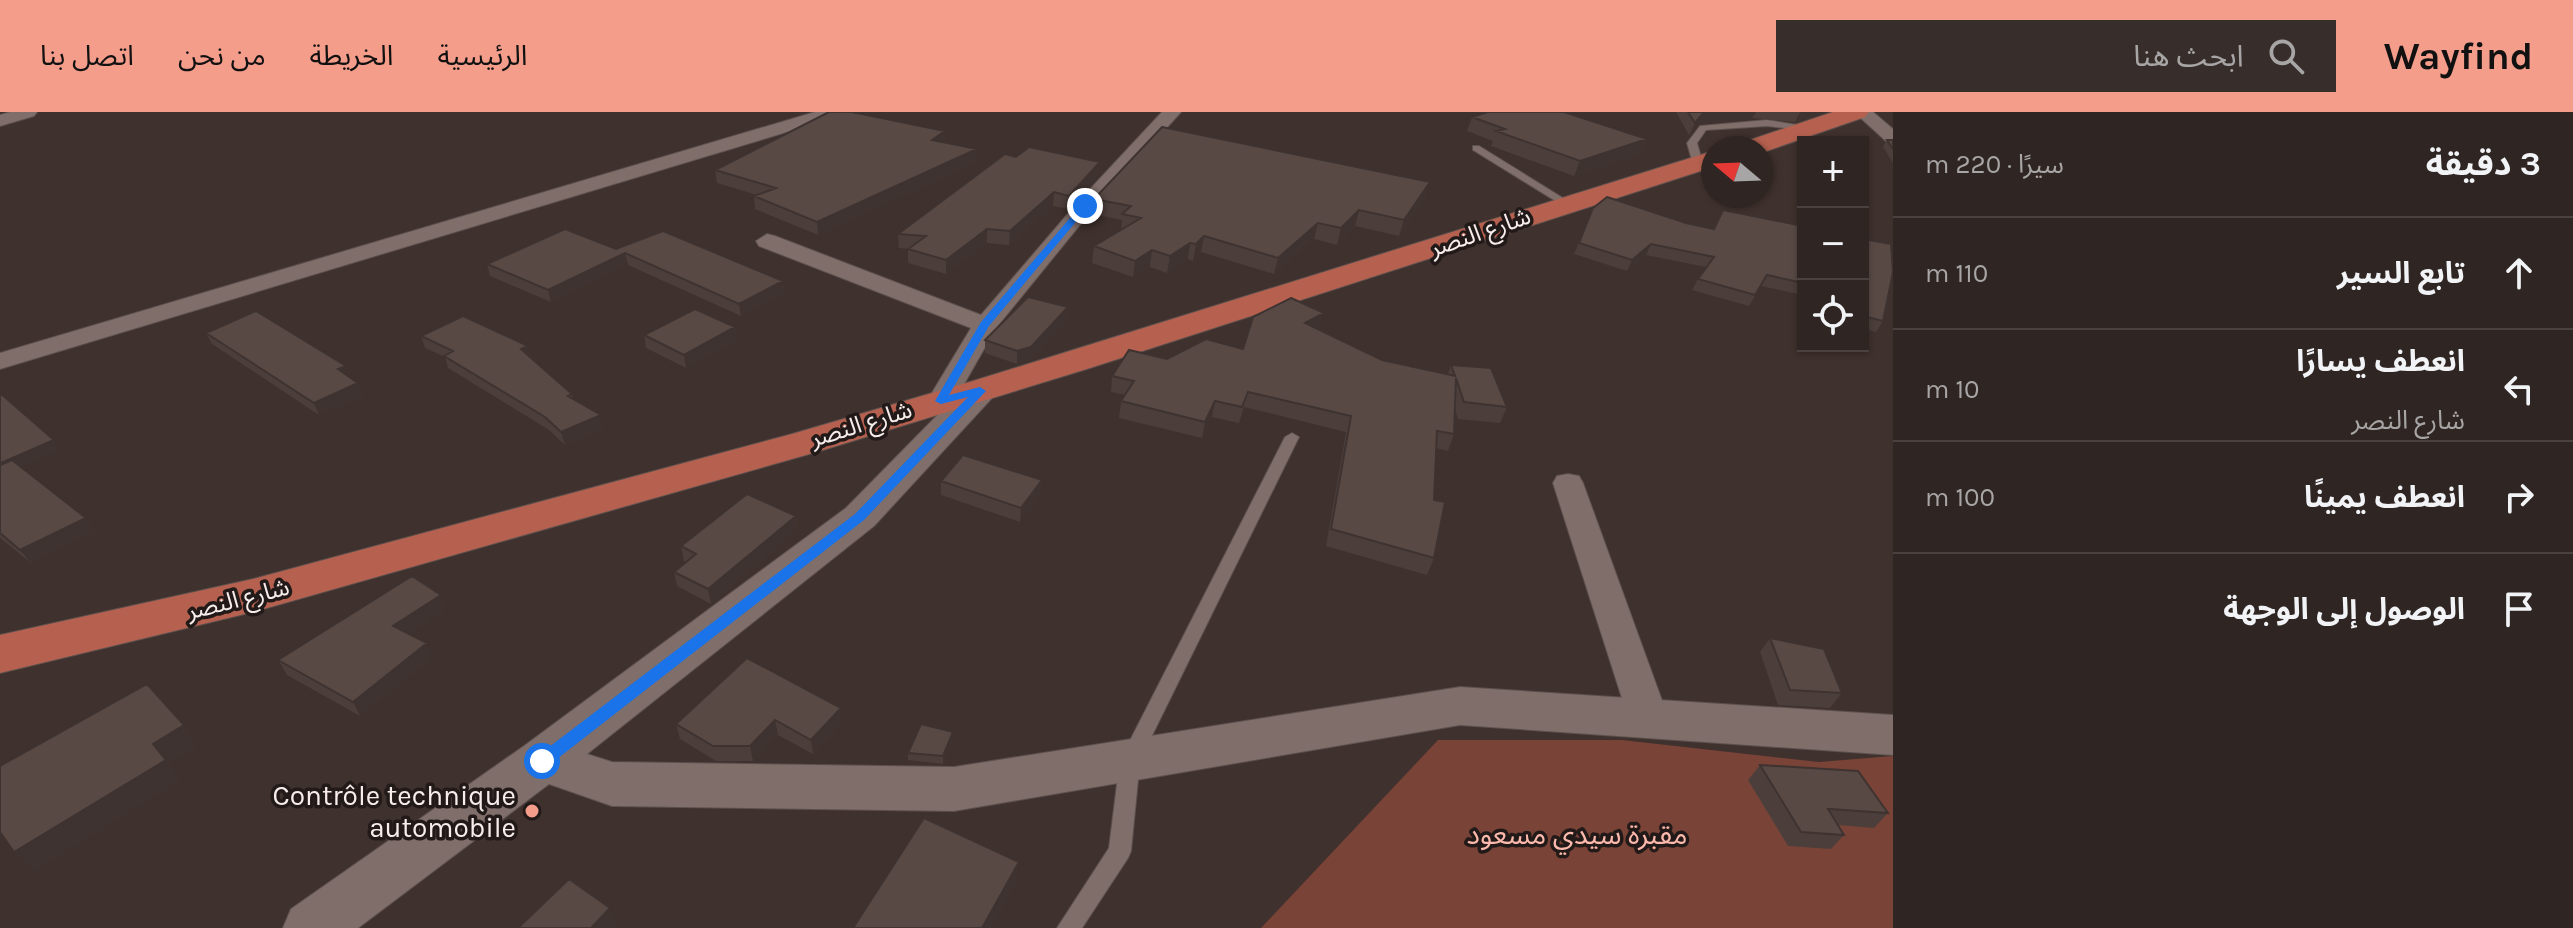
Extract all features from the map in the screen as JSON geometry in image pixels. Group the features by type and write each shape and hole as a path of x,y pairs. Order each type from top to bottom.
{"main road":[{"path":"1773,141 1857,112"},
{"name":"شارع النصر","path":"0,654 280,590 676,480 960,396 1400,259 1566,203 1701,163"}],"street":[{"path":"0,121 28,112"},
{"path":"0,361 551,199 834,112"},
{"path":"312,928 542,761 860,517 960,396 985,325 1085,206 1172,112"},
{"path":"1863,112 1893,138"},
{"path":"767,241 985,325"},
{"path":"1568,483 1648,717"},
{"path":"542,761 612,784 954,789 1460,706 1893,735"}],"lane":[{"path":"1701,155 1692,143 1703,128 1767,123 1813,128"},
{"path":"1476,148 1566,203"},
{"path":"1069,928 1120,851 1130,760 1292,437"}],"green space":[{"name":"مقبرة سيدي مسعود","path":"1438,740 1622,740 1819,762 1893,756 1893,928 1261,928"}],"building":[{"path":"829,112 852,112 945,131 932,140 977,149 817,222 754,196 776,188 715,170"},
{"path":"1488,112 1564,112 1647,139 1580,161 1496,131 1505,129 1472,117"},
{"path":"1688,112 1704,112 1695,123"},
{"path":"1162,127 1430,182 1404,220 1359,210 1341,228 1318,223 1278,258 1204,236 1196,244 1190,243 1170,256 1152,250 1135,261 1094,246 1141,218 1122,214 1131,206 1094,199"},
{"path":"1029,147 1100,162 1069,196 1054,192 1010,231 987,229 946,260 908,249 926,236 898,234 1005,154 1016,157"},
{"path":"1607,197 1714,229 1723,210 1797,225 1797,282 1767,275 1755,295 1698,279 1714,257 1651,244 1632,260 1579,243 1593,208"},
{"path":"565,229 616,249 663,231 783,281 739,304 625,253 548,290 487,264"},
{"path":"1869,240 1891,244 1893,272 1883,321 1869,318"},
{"path":"1028,297 1068,307 1031,347 1017,351 985,340"},
{"path":"1291,298 1324,313 1305,323 1382,360 1455,376 1451,365 1491,368 1507,407 1464,402 1456,378 1454,434 1437,431 1434,500 1445,502 1434,558 1331,529 1351,416 1248,392 1242,407 1215,401 1205,422 1121,401 1134,381 1112,376 1129,350 1167,359 1206,339 1243,349 1253,317"},
{"path":"695,309 735,327 684,355 644,335"},
{"path":"256,311 346,366 338,369 358,383 314,403 206,333"},
{"path":"463,316 528,346 521,349 572,394 568,396 601,415 561,432 545,417 444,356 453,351 421,336"},
{"path":"0,393 54,440 1,463"},
{"path":"963,455 1042,480 1021,508 941,481"},
{"path":"12,460 86,518 20,550 0,533 0,465"},
{"path":"747,494 796,516 708,589 674,572 696,554 681,546"},
{"path":"412,576 441,595 393,626 427,643 353,702 278,660"},
{"path":"1770,638 1824,649 1842,693 1790,690"},
{"path":"747,658 841,708 811,740 775,720 750,746 713,746 676,724"},
{"path":"147,684 184,725 153,744 166,760 14,852 0,832 0,766"},
{"path":"921,724 953,732 943,756 908,753"},
{"path":"1760,765 1858,771 1888,813 1828,809 1844,835 1801,832"},
{"path":"924,818 1019,862 982,928 853,928"},
{"path":"569,879 610,908 591,928 518,928"}],"place":[{"name":"Contrôle technique automobile","path":"532,811"}],"route":[{"path":"542,761 860,517 980,391 941,401 985,325 1085,206"}]}
